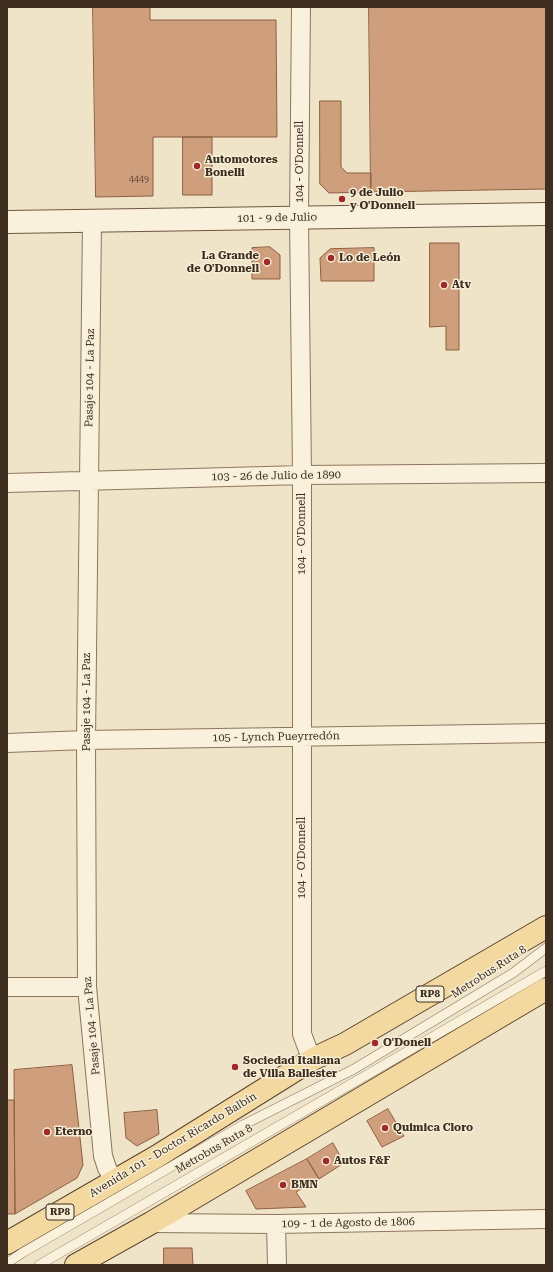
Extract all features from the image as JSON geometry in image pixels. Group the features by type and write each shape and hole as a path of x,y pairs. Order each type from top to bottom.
{"main road":[{"name":"Avenida 101 - Doctor Ricardo Balbín","path":"7,1243 156,1157 313,1059 345,1044 546,926"},
{"path":"76,1265 151,1223 546,989"}],"street":[{"name":"104 - O'Donnell","path":"301,7 300,218 302,475 302,1034 313,1059"},
{"name":"101 - 9 de Julio","path":"7,222 546,214"},
{"name":"Pasaje 104 - La Paz","path":"92,221 86,740 87,987 103,1156 107,1168 114,1180"},
{"name":"103 - 26 de Julio de 1890","path":"7,483 302,475 546,473"},
{"name":"105 - Lynch Pueyrredón","path":"7,743 86,740 546,733"},
{"path":"7,987 87,987"},
{"name":"109 - 1 de Agosto de 1806","path":"151,1223 276,1224 546,1219"},
{"path":"276,1224 277,1265"}],"lane":[{"name":"Metrobus Ruta 8","path":"7,1264 22,1253 243,1125 354,1069 513,973 546,948"},
{"name":"Metrobus Ruta 8","path":"39,1265 546,971"}],"building":[{"path":"93,7 150,7 150,20 276,20 277,137 153,137 153,196 96,197"},
{"path":"369,7 546,7 546,189 371,192"},
{"path":"320,101 341,101 341,167 347,173 371,173 371,192 329,193 320,184"},
{"name":"Automotores Bonelli","path":"183,137 212,137 212,195 183,195"},
{"name":"Atv","path":"430,243 459,243 459,350 446,350 446,326 430,327"},
{"path":"270,247 280,255 280,279 252,279 252,248"},
{"path":"374,248 374,281 321,281 320,258 330,249"},
{"name":"Eterno","path":"72,1065 83,1165 77,1178 15,1214 14,1070"},
{"path":"7,1100 14,1100 15,1214 7,1214"},
{"name":"Quimica Cloro","path":"388,1109 404,1136 382,1147 367,1121"},
{"path":"157,1110 159,1134 137,1146 126,1138 124,1113"},
{"name":"Autos F&F","path":"333,1143 344,1163 319,1179 307,1159"},
{"name":"BMN","path":"307,1159 319,1179 296,1192 306,1207 256,1209 246,1191"},
{"path":"164,1248 192,1248 193,1265 164,1265"}],"place":[{"name":"Automotores Bonelli","path":"197,166"},
{"name":"9 de Julio y O'Donnell","path":"342,199"},
{"name":"Lo de León","path":"331,258"},
{"name":"La Grande de O'Donnell","path":"267,262"},
{"name":"Atv","path":"444,285"},
{"name":"O'Donell","path":"375,1043"},
{"name":"Sociedad Italiana de Villa Ballester","path":"235,1067"},
{"name":"Quimica Cloro","path":"385,1128"},
{"name":"Eterno","path":"47,1132"},
{"name":"Autos F&F","path":"326,1161"},
{"name":"BMN","path":"283,1185"}]}
